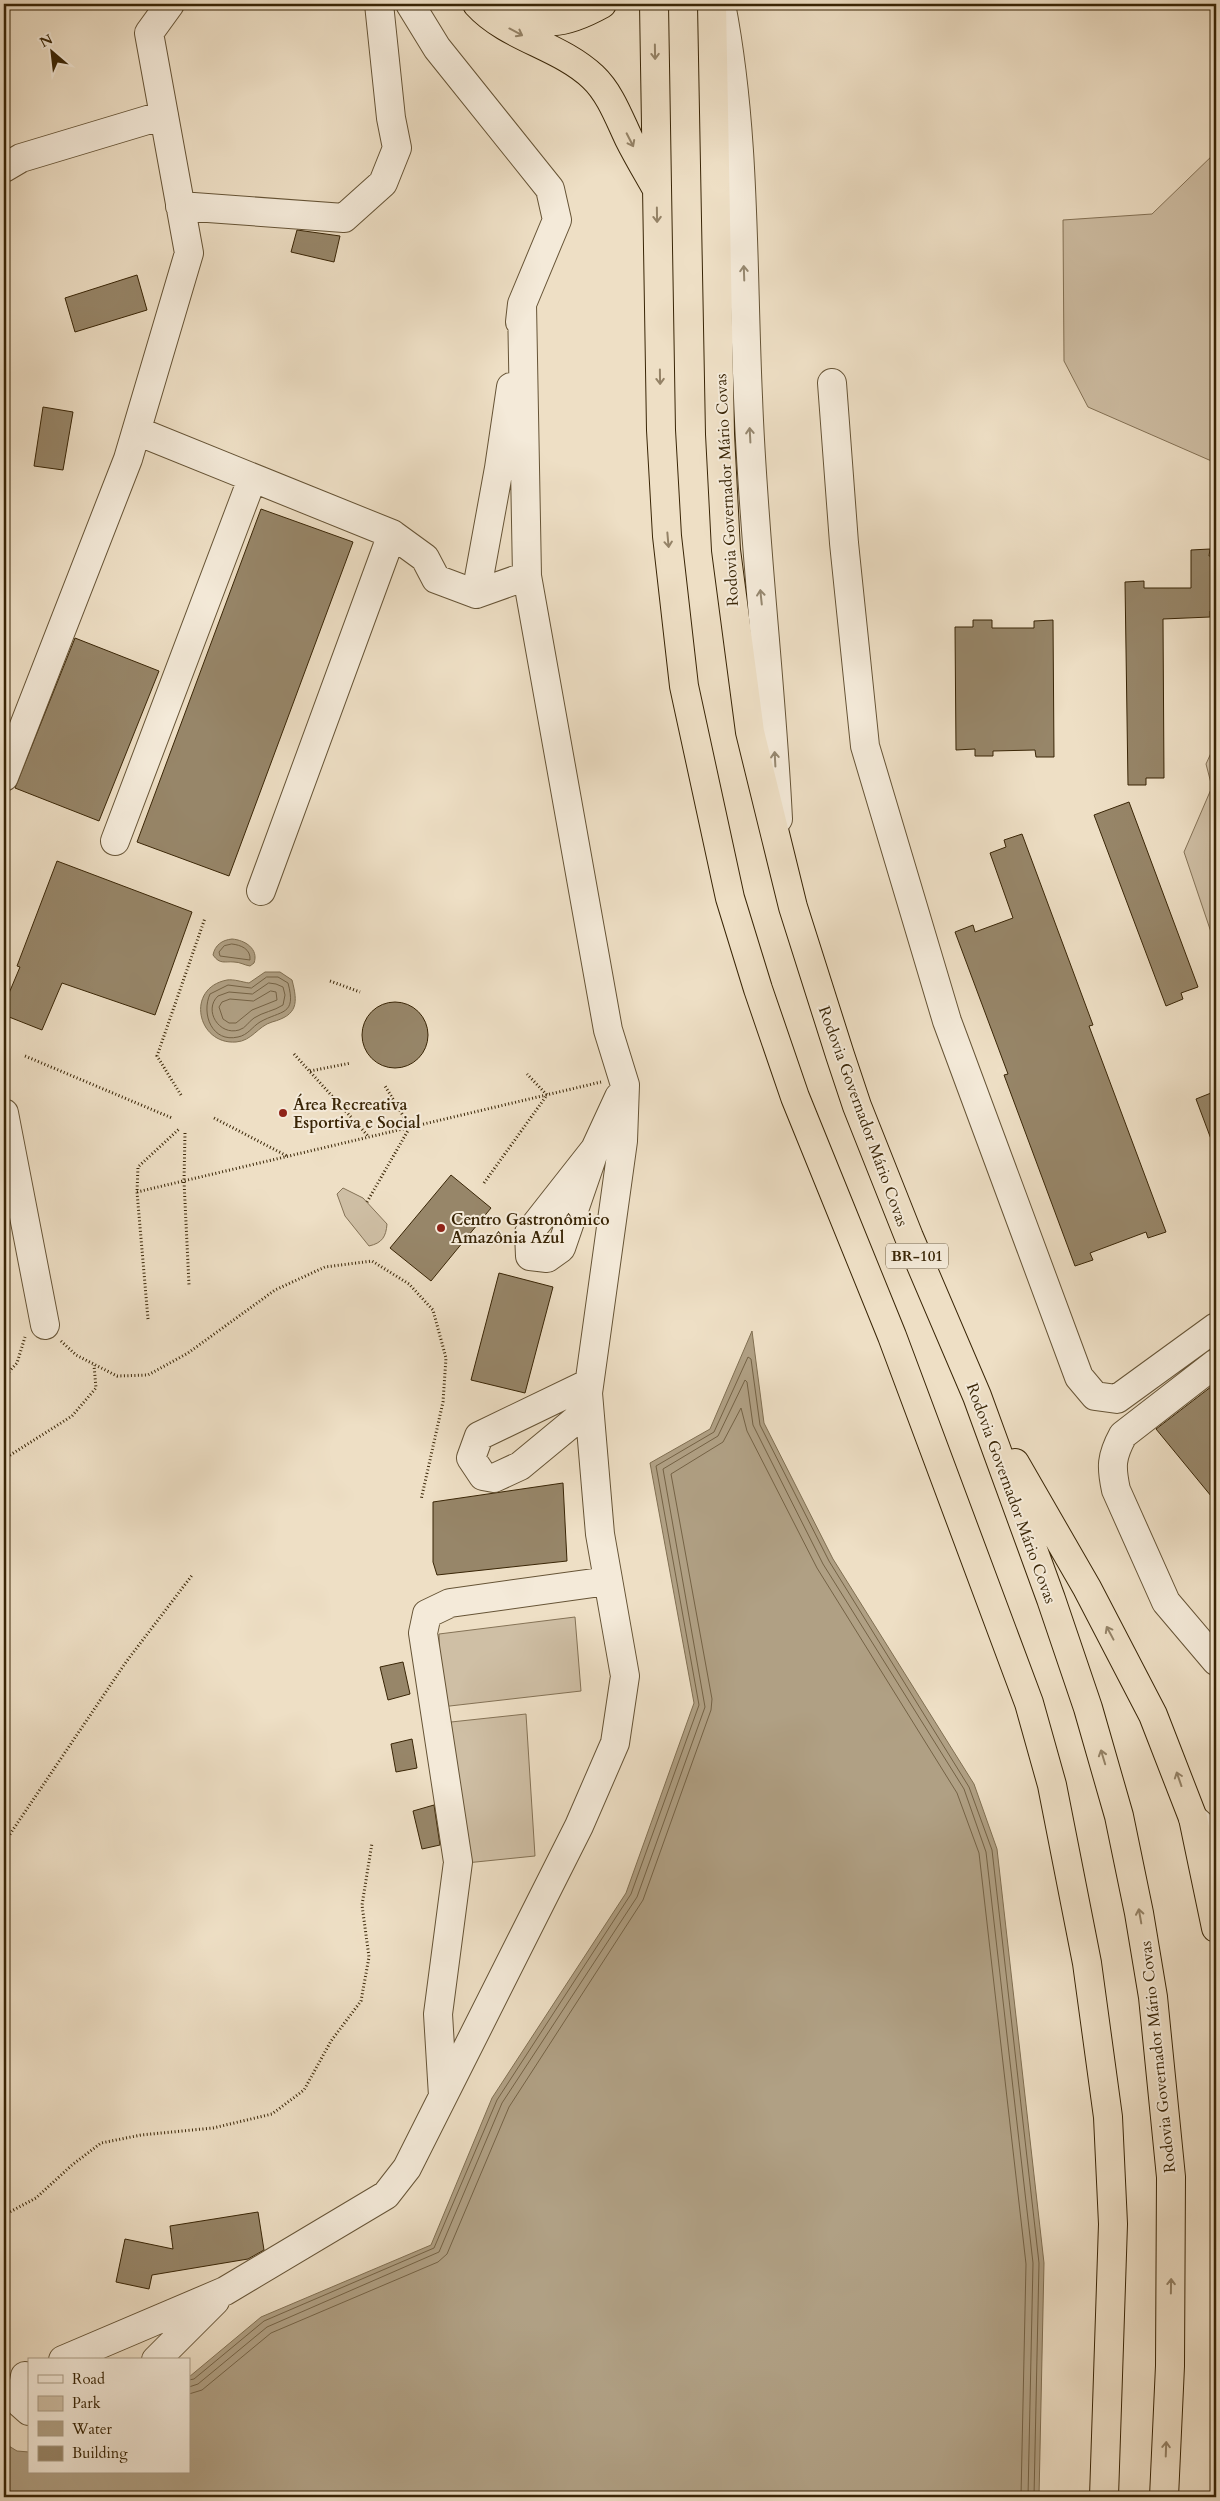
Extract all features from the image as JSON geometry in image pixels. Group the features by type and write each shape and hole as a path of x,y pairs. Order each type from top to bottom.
{"highway":[{"path":"477,4 484,11 516,32 558,54 592,77 616,111 656,188"},
{"path":"504,4 535,20 549,23 583,15 602,4"},
{"name":"BR-101","path":"654,4 661,430 667,536 684,686 707,801 730,898 758,989 795,1097 892,1336 1029,1703 1061,1824 1087,1962 1103,2078 1111,2161 1113,2224 1104,2497"},
{"name":"Rodovia Governador Mário Covas","path":"712,4 720,434 726,550 750,732 780,860 812,972 858,1106 909,1237 977,1396 1051,1599 1088,1708 1117,1808 1139,1913 1153,1996 1171,2186 1170,2366 1164,2497"},
{"path":"977,1396 1087,1588 1153,1715 1192,1818 1216,1928"}],"street":[{"path":"4,777 128,460 189,253 149,33 170,4"},
{"path":"180,206 344,218 383,183 397,148 379,4"},
{"path":"410,4 436,48 550,189 557,220 522,304 499,468 476,594"},
{"path":"721,4 732,62 739,144 755,539 774,732 780,860"},
{"path":"4,168 21,158 164,115"},
{"path":"68,2358 225,2292 386,2195 407,2168 443,2097 580,1826 615,1743 626,1676 600,1534 589,1396 623,1141 624,1081 608,1030 527,576 522,304"},
{"path":"832,383 844,544 864,746 947,1021 1079,1377 1094,1396 1117,1399 1216,1327"},
{"path":"137,431 392,534 425,558 436,579 476,594 527,576"},
{"path":"115,842 252,479"},
{"path":"261,891 392,534"},
{"path":"595,1149 624,1081"},
{"path":"4,1113 45,1326"},
{"path":"1216,1363 1123,1435 1114,1452 1112,1472 1116,1490 1166,1602 1216,1661"},
{"path":"443,2097 438,2014 458,1862 423,1633 427,1614 450,1603 608,1581"},
{"path":"1192,1818 1216,1839"},
{"path":"158,2358 225,2292"},
{"path":"19,2374 20,2403 28,2410"},
{"path":"4,2401 28,2414"}],"path":[{"path":"181,1095 157,1056 205,918"},
{"path":"330,981 360,992"},
{"path":"294,1054 369,1137"},
{"path":"25,1056 172,1118"},
{"path":"310,1071 350,1063"},
{"path":"527,1074 547,1095"},
{"path":"137,1192 547,1095 624,1081"},
{"path":"385,1086 410,1127"},
{"path":"484,1183 547,1095"},
{"path":"214,1118 288,1156"},
{"path":"367,1202 410,1127"},
{"path":"148,1319 137,1192 138,1167 179,1129"},
{"path":"185,1133 184,1181 189,1285"},
{"path":"45,1326 76,1355 117,1376 148,1375 188,1353 274,1290 325,1267 372,1261 408,1284 433,1310 446,1358 443,1402 421,1500"},
{"path":"4,1459 72,1416 96,1388 94,1365"},
{"path":"4,1844 126,1662 193,1574"},
{"path":"4,2215 36,2198 72,2165 101,2143 141,2135 213,2128 272,2114 304,2090 331,2041 361,2001 369,1957 362,1905 372,1843"}],"green space":[{"path":"1216,152 1216,463 1088,407 1064,361 1063,220 1152,214"},
{"path":"1216,742 1216,947 1184,852 1212,787 1206,764"},
{"path":"343,1188 363,1198 387,1224 386,1233 377,1243 369,1246 345,1216 337,1194"},
{"path":"575,1617 581,1691 441,1707 439,1634"},
{"path":"526,1714 535,1856 466,1863 451,1722"}],"water":[{"path":"232,939 242,941 250,946 254,953 254,963 250,966 236,962 223,962 213,955 217,946 222,942"},
{"path":"265,972 280,972 292,980 295,1002 291,1012 281,1019 267,1024 242,1041 223,1041 212,1035 205,1026 201,1015 201,1004 205,993 214,985 227,980 249,983"},
{"path":"752,1331 764,1423 833,1559 974,1784 997,1849 1044,2263 1039,2497 4,2497 4,2443 17,2451 28,2452 28,2474 190,2474 190,2376 261,2317 431,2245 492,2098 626,1893 694,1703 650,1463 710,1429"}],"building":[{"path":"297,230 340,236 334,262 291,252"},
{"path":"137,275 147,310 75,332 65,298"},
{"path":"43,407 73,412 63,470 34,466"},
{"path":"261,509 353,542 229,876 137,842"},
{"path":"1210,549 1209,556 1216,556 1216,610 1210,611 1210,617 1163,619 1164,778 1146,778 1146,785 1128,785 1125,582 1144,581 1144,588 1191,588 1191,550"},
{"path":"973,620 992,620 992,628 1034,628 1034,621 1053,620 1054,757 1036,757 1035,750 993,751 993,756 975,756 975,749 956,750 955,627 973,627"},
{"path":"75,638 159,671 99,821 15,788"},
{"path":"1129,802 1198,987 1181,993 1183,999 1166,1006 1094,815"},
{"path":"1022,834 1093,1025 1089,1026 1166,1232 1148,1238 1146,1232 1090,1253 1093,1260 1075,1266 1004,1075 1008,1074 955,932 973,925 975,932 1013,918 990,853 1006,847 1004,840"},
{"path":"57,861 192,912 155,1015 62,983 42,1030 4,1015 4,1005 20,967 17,966"},
{"path":"395,1002 408,1005 418,1012 425,1022 428,1035 425,1048 418,1058 408,1065 395,1068 382,1065 372,1058 365,1048 362,1035 365,1022 372,1012 382,1005"},
{"path":"1216,1091 1216,1146 1214,1147 1196,1099"},
{"name":"Centro Gastronômico Amazônia Azul","path":"451,1175 491,1208 431,1281 390,1248"},
{"path":"499,1273 553,1287 525,1393 471,1380"},
{"path":"1216,1383 1216,1502 1156,1429"},
{"path":"563,1483 567,1561 437,1575 433,1562 433,1502"},
{"path":"403,1662 410,1694 388,1700 380,1667"},
{"path":"412,1739 417,1768 396,1772 391,1744"},
{"path":"434,1805 440,1845 422,1849 413,1811"},
{"path":"258,2212 264,2250 248,2259 152,2275 149,2289 116,2282 125,2239 173,2249 170,2226"}],"place":[{"name":"Área Recreativa Esportiva e Social","path":"283,1113"},
{"name":"Centro Gastronômico Amazônia Azul","path":"441,1228"}]}
